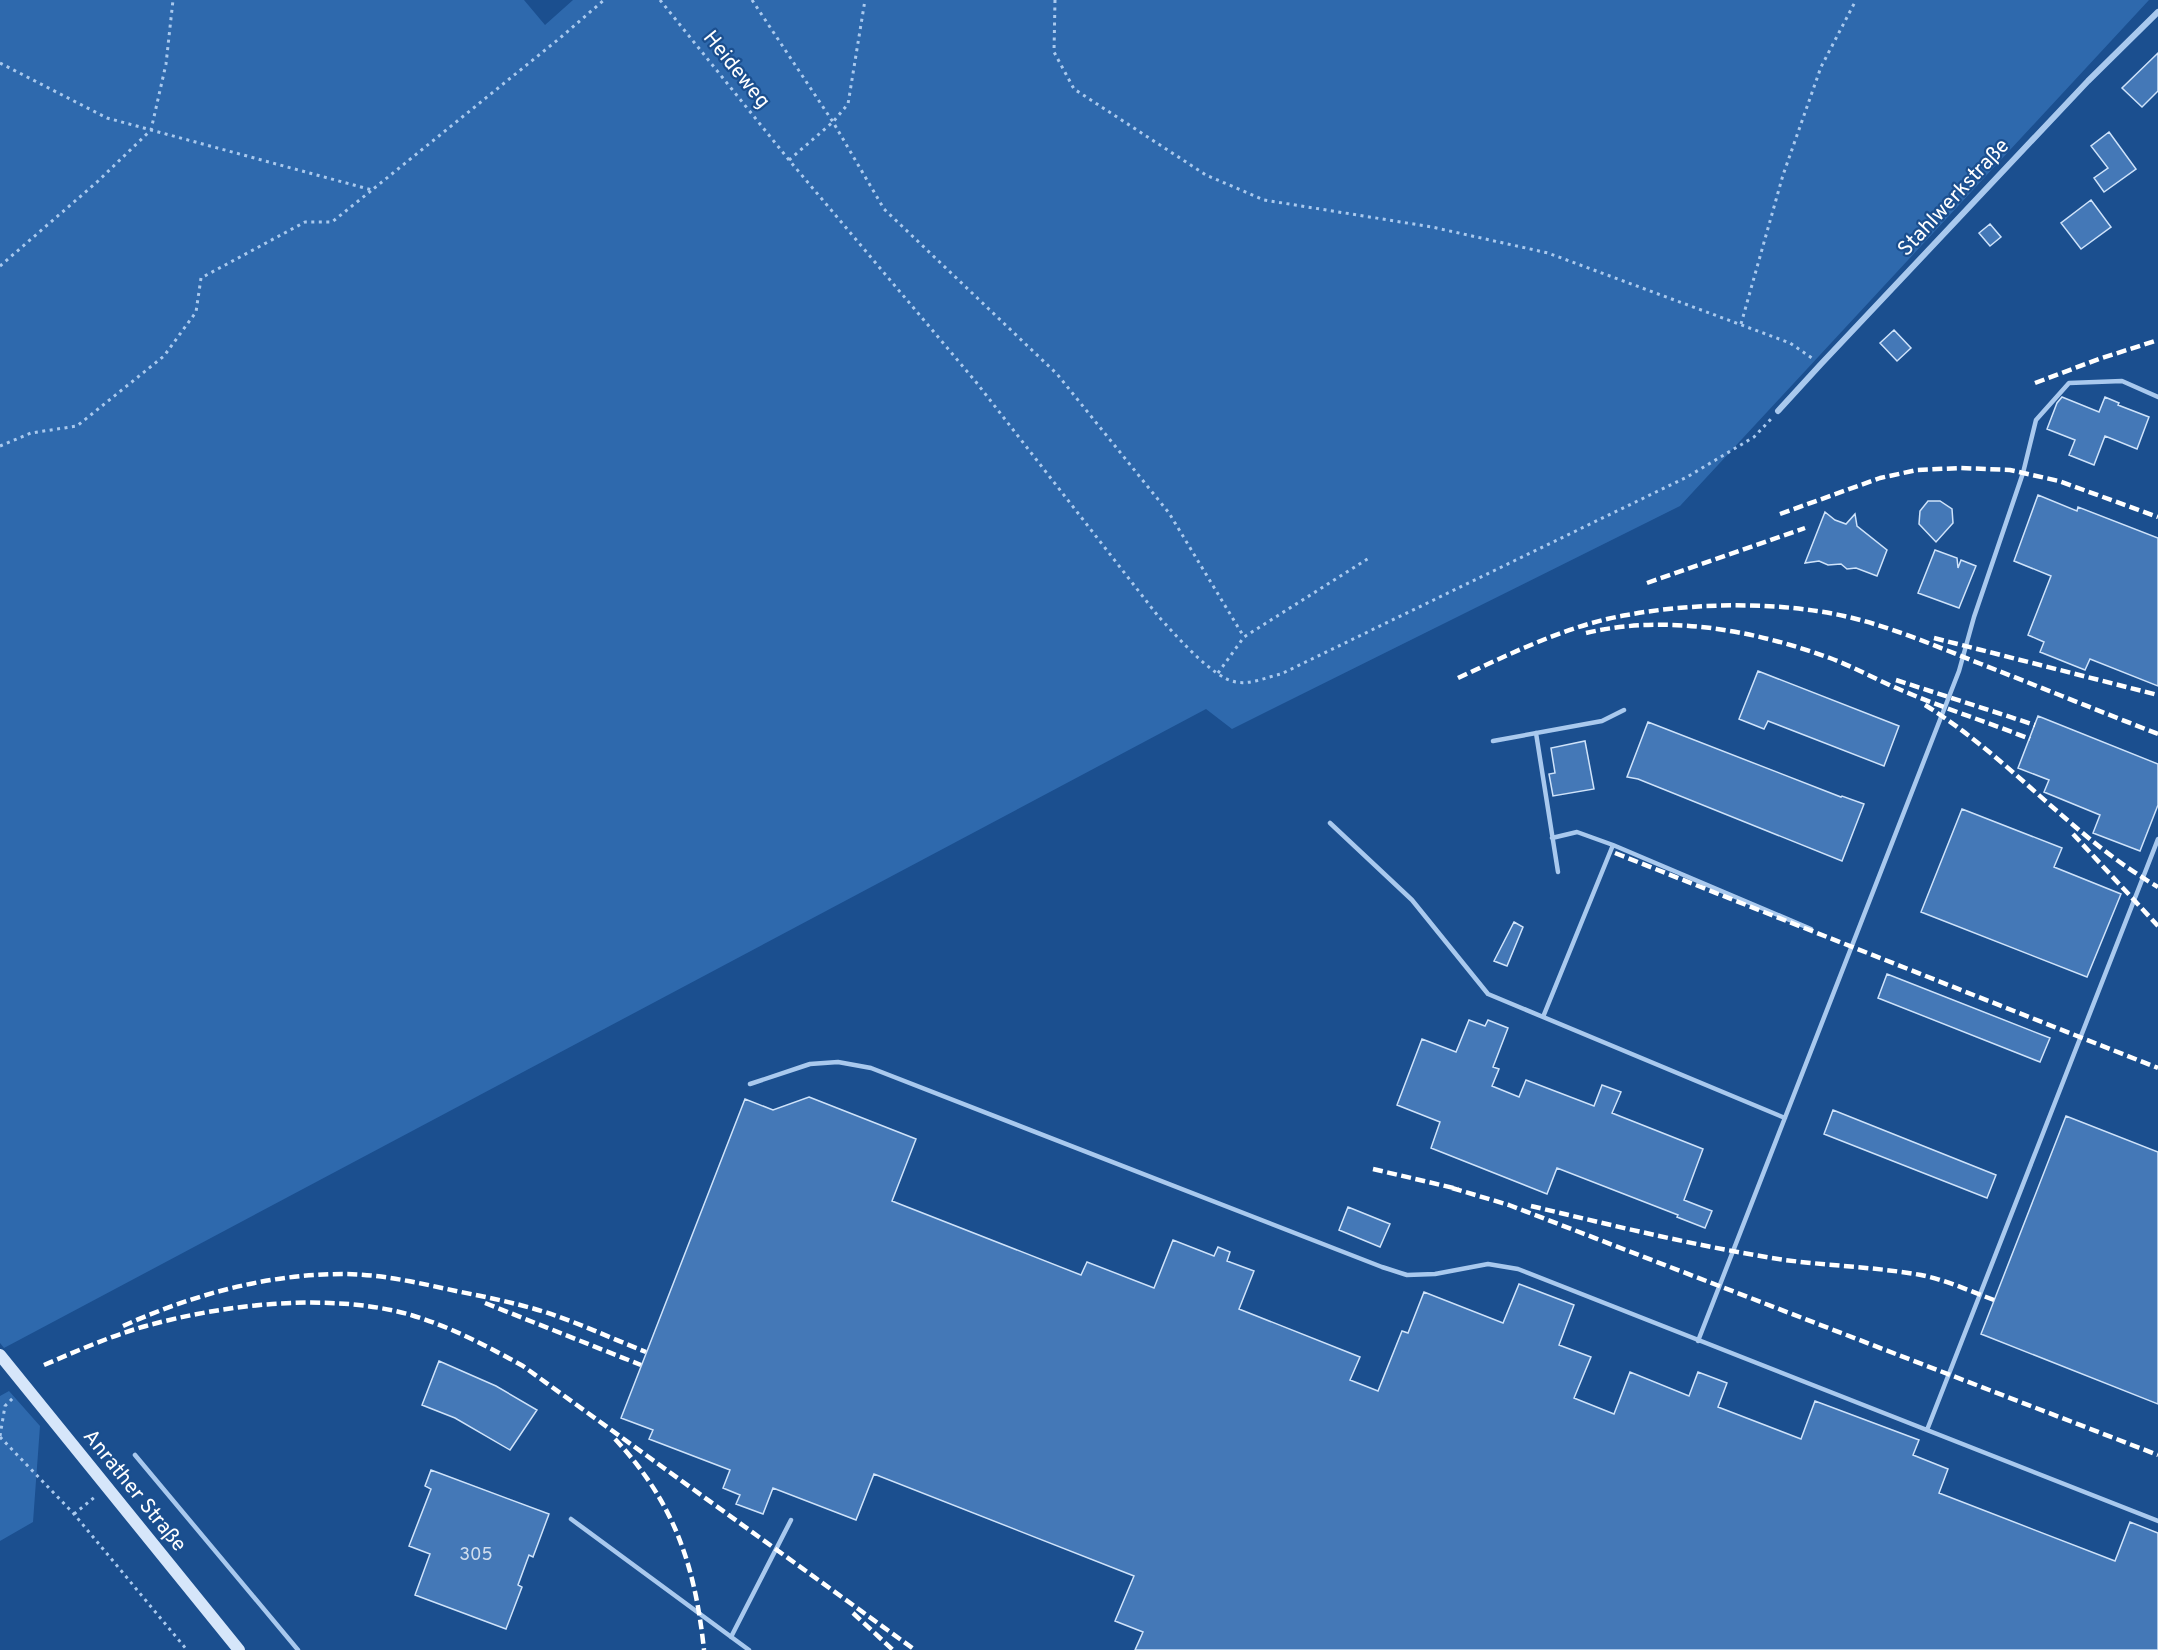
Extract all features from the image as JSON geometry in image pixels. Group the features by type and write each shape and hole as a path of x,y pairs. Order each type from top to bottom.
{"main road":[{"name":"Anrather Straße","path":"0,1355 239,1650"}],"street":[{"name":"Stahlwerkstraße","path":"1778,411 2088,81 2158,12"}],"lane":[{"path":"1698,1341 1959,671 1974,617 2023,473 2036,420 2069,383 2122,381 2158,397"},
{"path":"1493,741 1602,721 1624,710"},
{"path":"1536,733 1558,872"},
{"path":"1330,823 1412,900 1488,994 1785,1118"},
{"path":"1552,838 1577,832 1811,929"},
{"path":"1927,1430 2158,839"},
{"path":"1543,1017 1613,845"},
{"path":"750,1084 810,1064 838,1062 871,1068 1407,1275 1435,1274 1488,1264 1518,1269 2158,1521"},
{"path":"135,1455 298,1650"},
{"path":"571,1519 749,1650"},
{"path":"731,1637 790,1520"}],"path":[{"path":"0,266 97,182 151,130 166,64 173,0"},
{"path":"0,446 31,433 77,426 164,356 196,312 201,278 305,222 332,222 604,0"},
{"name":"Heideweg","path":"660,0 789,160 976,382 1158,616 1189,649 1218,674"},
{"path":"752,0 833,122 884,209 1057,374 1169,513 1244,637"},
{"path":"789,160 833,122 848,104 864,0"},
{"path":"1055,0 1054,52 1074,89 1206,175 1264,200 1432,227 1548,253 1790,343 1821,364"},
{"path":"1741,324 1783,175 1821,67 1856,0"},
{"path":"0,63 107,118 372,190"},
{"path":"1369,558 1244,637 1218,674 1234,682 1250,682 1281,674 1687,477 1754,437 1778,411"},
{"path":"24,1385 5,1406 0,1436 74,1514 187,1650"},
{"path":"74,1514 106,1488"}],"shaded area":[{"path":"0,0 524,0 545,25 573,0 2149,0 1680,506 1232,729 1206,709 4,1348 0,1343"},
{"path":"9,1391 40,1426 33,1522 0,1541 0,1396"}],"building":[{"path":"2158,53 2158,91 2142,107 2122,88"},
{"path":"2109,132 2136,169 2104,192 2094,178 2108,168 2091,146"},
{"path":"2091,200 2111,227 2081,249 2061,223"},
{"path":"1990,224 2001,237 1990,246 1979,233"},
{"path":"1894,330 1911,348 1897,361 1880,343"},
{"path":"2062,397 2099,412 2105,397 2119,403 2118,405 2149,417 2137,449 2105,436 2094,465 2069,455 2075,440 2047,429 2057,403"},
{"path":"2038,495 2077,511 2078,507 2158,538 2158,686 2090,659 2085,670 2040,652 2044,642 2028,635 2051,576 2014,561"},
{"path":"1928,501 1940,501 1952,509 1953,523 1936,542 1919,524 1920,511"},
{"path":"1825,512 1835,520 1846,524 1855,514 1857,526 1887,550 1877,576 1856,568 1847,569 1841,564 1828,565 1819,561 1805,563"},
{"path":"1935,550 1957,558 1958,568 1961,560 1976,566 1959,608 1918,593"},
{"path":"1758,671 1899,726 1884,766 1768,721 1764,729 1739,719"},
{"path":"2038,716 2158,764 2158,805 2140,851 2093,833 2100,815 2044,792 2049,780 2018,768"},
{"path":"1648,722 1864,804 1842,861 1638,779 1627,777"},
{"path":"1585,741 1594,789 1553,796 1549,774 1555,773 1551,748"},
{"path":"1962,809 2062,848 2054,867 2121,894 2087,977 1921,912"},
{"path":"1514,922 1523,927 1507,966 1494,961"},
{"path":"1887,974 2050,1038 2040,1062 1878,998"},
{"path":"1469,1020 1485,1026 1488,1020 1508,1028 1493,1067 1499,1069 1492,1086 1519,1097 1526,1080 1594,1106 1602,1085 1621,1092 1612,1113 1703,1149 1684,1200 1712,1211 1705,1228 1677,1217 1678,1215 1557,1168 1547,1194 1431,1148 1440,1122 1397,1105 1422,1039 1456,1052"},
{"path":"809,1097 916,1139 892,1201 1081,1275 1087,1262 1154,1288 1173,1240 1214,1256 1218,1247 1230,1252 1227,1261 1254,1271 1239,1309 1360,1357 1350,1380 1378,1391 1402,1331 1408,1333 1424,1292 1503,1323 1519,1284 1574,1305 1559,1345 1591,1357 1574,1398 1614,1414 1630,1372 1689,1396 1698,1372 1727,1383 1718,1407 1801,1439 1815,1401 1919,1440 1913,1455 1948,1469 1939,1493 2115,1561 2130,1522 2158,1533 2158,1650 1135,1650 1143,1632 1115,1621 1134,1576 874,1474 856,1520 773,1488 763,1514 736,1504 740,1495 723,1488 730,1470 649,1439 653,1430 621,1418 745,1099 773,1110"},
{"path":"1833,1110 1996,1175 1987,1198 1824,1134"},
{"path":"2066,1116 2158,1152 2158,1404 1981,1334"},
{"path":"1348,1207 1390,1224 1380,1247 1339,1230"},
{"path":"439,1361 496,1386 537,1410 510,1450 455,1418 422,1405"},
{"path":"431,1470 549,1514 533,1557 529,1555 518,1585 522,1587 506,1629 415,1595 430,1554 409,1546 431,1489 425,1486"}],"railway":[{"path":"2035,383 2158,340"},
{"path":"1780,514 1880,478 1917,470 1961,468 2010,470 2059,481 2158,517"},
{"path":"1647,583 1805,528"},
{"path":"1458,678 1541,641 1605,620 1673,608 1771,606 1838,615 1900,633 2158,734"},
{"path":"1586,633 1617,627 1678,625 1709,628 1771,640 1830,658 1917,697 2030,739"},
{"path":"1934,638 2158,695"},
{"path":"1896,680 2035,725"},
{"path":"1925,705 1985,748 2097,845 2158,887"},
{"path":"2073,834 2158,926"},
{"path":"1615,853 2158,1068"},
{"path":"1373,1169 1458,1189"},
{"path":"1452,1188 1509,1205 2158,1455"},
{"path":"1531,1206 1658,1236 1753,1255 1921,1275 1994,1300"},
{"path":"123,1326 176,1305 230,1288 286,1278 357,1274 414,1282 523,1306 570,1321 646,1352"},
{"path":"485,1303 641,1365"},
{"path":"44,1365 146,1326 177,1318 243,1307 278,1304 347,1304 411,1315 440,1325 523,1366 915,1650"},
{"path":"615,1439 653,1487 678,1536 695,1590 704,1650"},
{"path":"853,1613 893,1650"}]}
